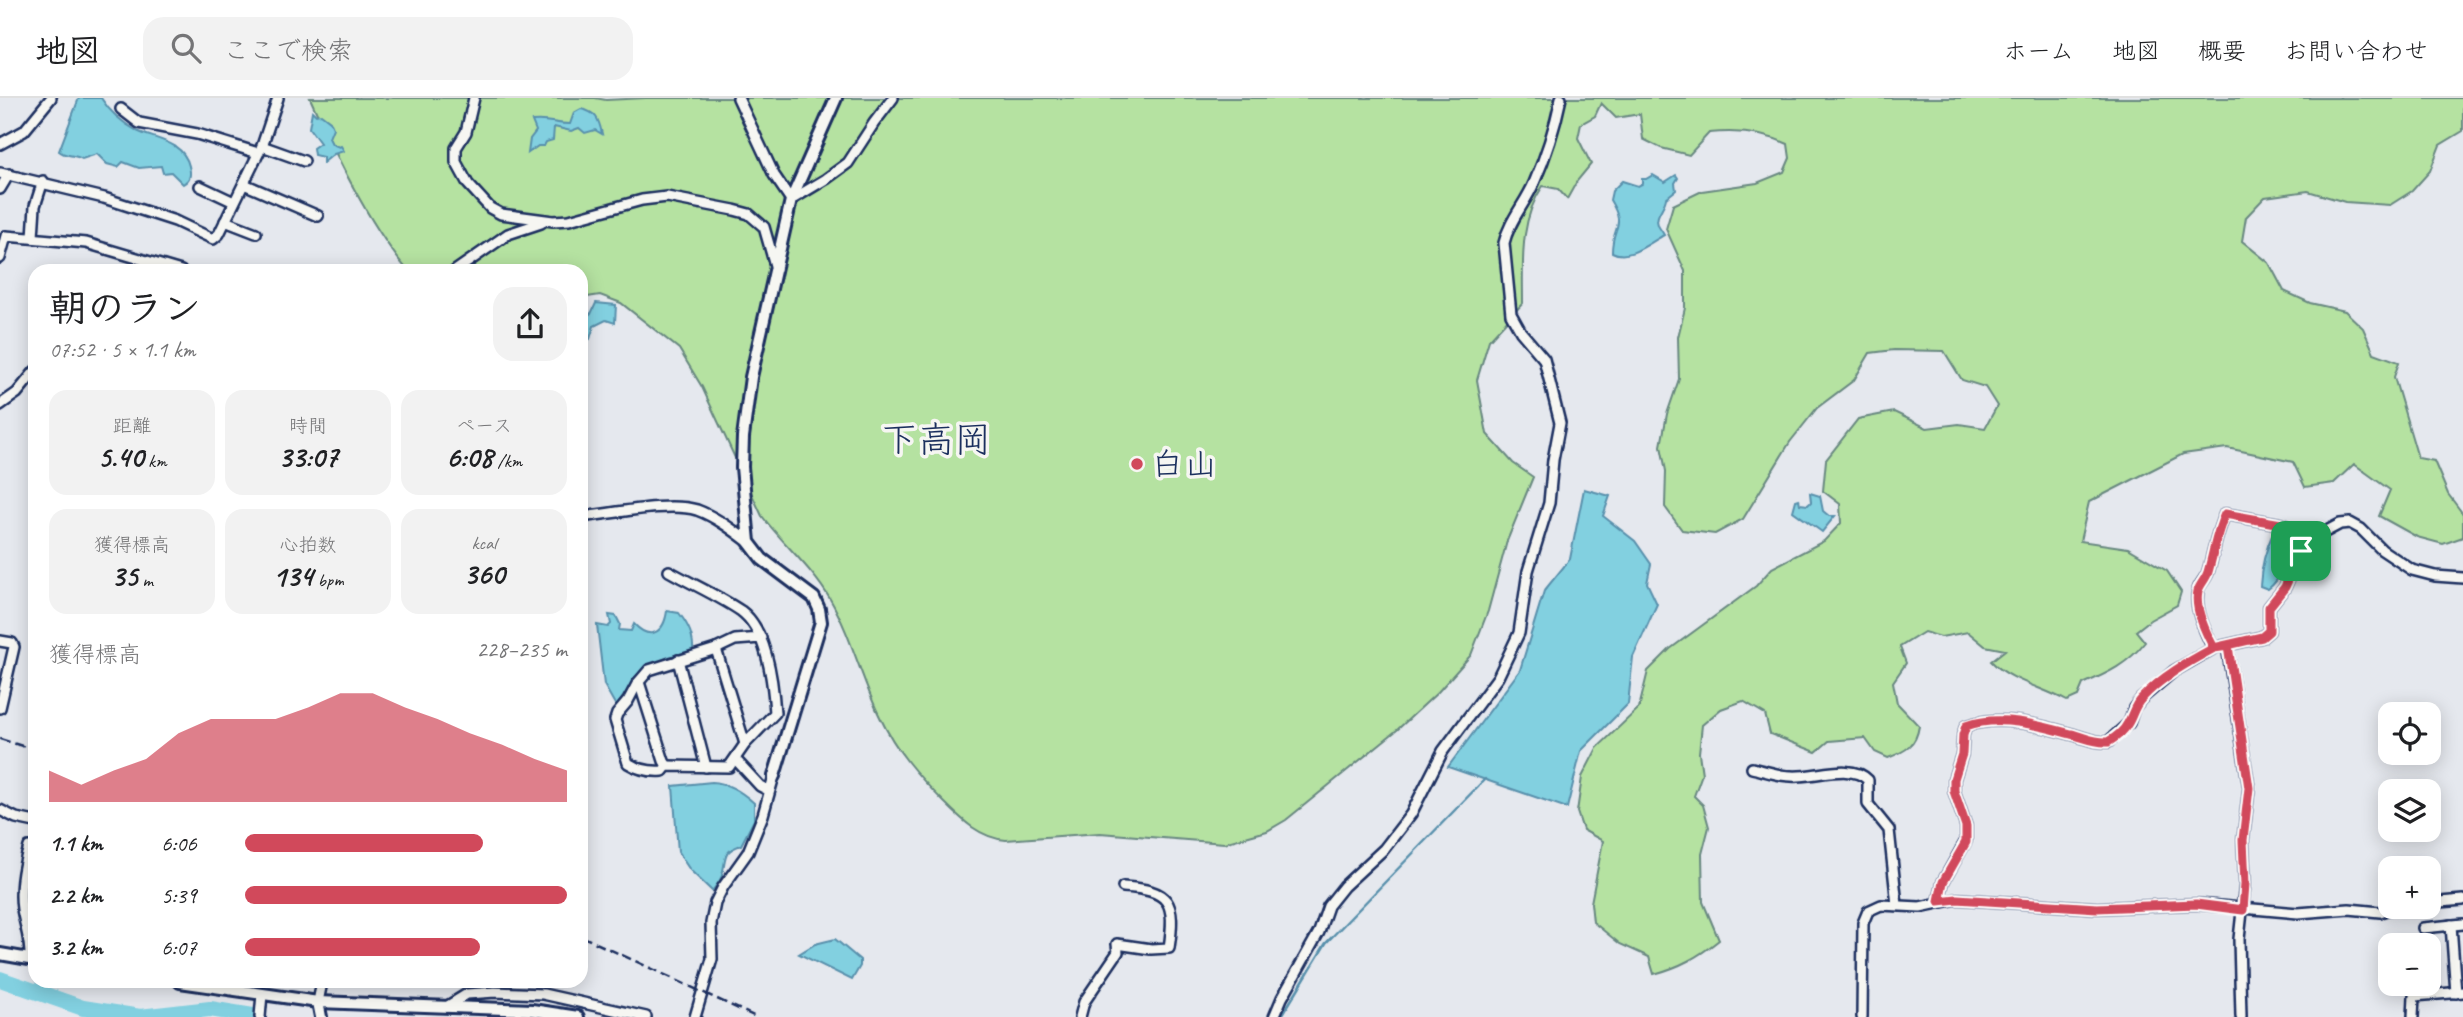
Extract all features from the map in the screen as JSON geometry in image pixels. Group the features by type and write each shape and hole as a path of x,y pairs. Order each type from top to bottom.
{"street":[{"path":"0,144 24,131 51,98"},
{"path":"0,190 4,173 43,181 175,221 213,239 219,234 244,184 278,98"},
{"path":"474,98 466,132 456,148 456,162 460,173 490,208 501,214 553,222"},
{"path":"738,98 774,175 791,200"},
{"path":"749,542 742,467 751,377 791,200 836,98"},
{"path":"791,200 848,163 893,98"},
{"path":"1274,1017 1319,932 1328,906 1344,886 1384,849 1411,814 1443,751 1498,677 1519,633 1528,571 1549,503 1560,423 1544,359 1521,332 1511,314 1504,243 1506,233 1534,185 1548,149 1561,98"},
{"path":"121,109 139,123 197,134 304,161"},
{"path":"33,237 35,206 43,181"},
{"path":"244,184 318,216"},
{"path":"200,186 234,202"},
{"path":"465,264 508,234 531,225 569,220 642,200 667,197 749,215 764,227 776,269"},
{"path":"225,220 256,233"},
{"path":"0,258 6,236 33,237 86,243 157,264"},
{"path":"0,405 17,393 28,380"},
{"path":"588,516 681,506 698,511 719,521 749,542 762,559 814,598 820,609 821,622 768,790 763,815 748,852 715,903 711,923 712,959 695,1017"},
{"path":"2214,648 2204,629 2197,598 2198,588 2208,575 2217,529 2225,514 2281,524 2304,533 2308,541"},
{"path":"1939,901 1943,882 1966,842 1966,826 1954,791 1954,779 1962,754 1966,726 1979,721 2003,720 2074,734 2096,743 2108,742 2129,723 2134,708 2141,699 2174,671 2214,648 2262,637 2269,631 2269,607 2285,587 2308,541 2340,524 2350,523 2361,529 2382,550 2412,570 2435,576 2463,578"},
{"path":"667,766 729,767 745,744 775,713 770,669 761,638 743,613 669,571"},
{"path":"667,766 663,771 653,772 628,763 615,720 639,682 649,670 716,649 735,640 761,638"},
{"path":"0,641 12,643 14,647 0,708"},
{"path":"2228,646 2249,788 2243,840 2245,884 2239,939 2241,1017"},
{"path":"716,649 745,744"},
{"path":"678,660 706,767"},
{"path":"639,682 667,766"},
{"path":"736,760 760,786 768,790"},
{"path":"1752,768 1788,776 1846,772 1863,775 1868,780 1868,804 1889,830 1897,905"},
{"path":"0,810 16,818 28,820"},
{"path":"28,851 22,877 22,909 28,934"},
{"path":"1080,1017 1084,1002 1118,952 1118,944 1152,949 1169,948 1172,931 1169,905 1161,893 1145,888 1123,887"},
{"path":"1862,1017 1863,923 1868,911 1881,905 1920,906 1957,899 2097,908 2196,904 2298,913 2349,909 2378,912"},
{"path":"2441,902 2463,900"},
{"path":"2423,928 2463,924"},
{"path":"2413,1017 2414,996 2459,993 2451,925"},
{"path":"0,954 28,958"},
{"path":"221,988 318,1002 446,1007 467,1012 532,1010 578,1017"},
{"path":"321,988 318,1002 321,1017"},
{"path":"261,1013 262,994"},
{"path":"446,1007 467,994 543,994 646,1017"}],"green space":[{"path":"310,98 2463,98 2463,131 2440,145 2430,171 2412,191 2390,205 2345,202 2308,191 2265,197 2246,217 2242,241 2269,263 2284,291 2310,303 2345,311 2363,328 2374,353 2399,362 2394,377 2418,458 2434,461 2448,494 2463,514 2463,537 2443,544 2417,537 2379,516 2390,490 2354,464 2334,483 2305,487 2293,462 2227,448 2183,454 2089,502 2080,541 2128,548 2167,571 2181,592 2177,605 2136,631 2145,642 2138,650 2117,667 2083,684 2078,696 2067,701 2007,674 1991,661 2005,650 1985,646 1968,632 1941,637 1924,632 1900,647 1906,663 1893,682 1897,703 1919,726 1918,733 1909,747 1888,758 1875,752 1865,738 1829,741 1816,752 1770,734 1765,714 1743,701 1721,709 1702,725 1699,753 1702,774 1694,796 1703,805 1709,827 1702,854 1703,902 1719,940 1688,961 1654,974 1649,957 1620,944 1593,922 1591,903 1603,841 1583,830 1577,812 1582,777 1597,748 1639,708 1648,671 1670,649 1756,586 1772,568 1824,541 1841,523 1840,504 1823,491 1826,460 1858,419 1894,412 1927,428 1959,424 1985,428 1997,406 1985,387 1962,380 1944,351 1894,350 1870,353 1854,380 1817,408 1790,442 1743,519 1715,534 1682,530 1665,507 1666,471 1661,446 1667,414 1679,379 1678,337 1685,308 1685,271 1666,229 1673,205 1702,191 1757,183 1784,172 1790,158 1788,144 1749,133 1709,133 1689,155 1661,148 1643,139 1640,114 1616,118 1601,103 1595,116 1581,124 1578,138 1591,164 1567,199 1558,189 1543,186 1535,199 1524,242 1523,303 1489,340 1477,380 1487,434 1513,463 1533,477 1507,541 1488,611 1471,655 1438,692 1397,730 1286,820 1267,831 1224,843 1100,833 1006,840 988,836 965,821 925,783 900,752 886,729 830,599 815,577 762,516 702,387 679,349 621,303 600,295 588,297 588,264 403,264 366,211"}],"water":[{"path":"79,98 101,98 112,112 132,128 175,146 186,158 190,174 188,180 183,184 171,172 163,173 161,166 139,168 123,162 118,167 107,164 97,154 82,159 59,151"},
{"path":"581,109 596,117 602,134 595,130 585,133 579,128 571,131 554,127 553,140 528,153 530,139 536,131 532,121 570,124 574,113"},
{"path":"312,111 330,121 333,128 329,138 332,144 341,146 344,151 334,154 323,163 323,157 314,155 313,148 320,143 309,128"},
{"path":"1653,175 1665,182 1676,175 1678,178 1675,183 1676,190 1666,198 1657,218 1664,235 1632,253 1612,252 1618,221 1610,200 1612,191 1622,181 1638,186 1642,184 1642,179"},
{"path":"596,303 616,305 615,323 606,320 594,326 588,340 588,313 591,314"},
{"path":"1584,489 1610,496 1603,516 1635,541 1651,564 1647,583 1657,604 1633,657 1628,704 1581,751 1567,808 1448,767 1520,670 1544,591 1570,559"},
{"path":"1810,493 1820,496 1823,511 1829,516 1835,516 1822,532 1793,511 1796,500 1799,499 1800,504 1808,505 1811,502"},
{"path":"2274,531 2289,537 2290,550 2282,573 2268,589 2260,586 2264,558"},
{"path":"667,611 679,613 686,622 692,636 693,653 671,656 648,667 637,677 616,706 604,685 597,625 608,627 611,624 609,615 616,616 620,624 619,630 631,631 634,624 651,633 663,625"},
{"path":"712,782 735,789 754,803 754,820 741,845 731,849 727,855 722,877 712,891 690,870 678,852 673,786"},
{"path":"835,939 860,960 860,966 852,980 799,954 815,944"}],"waterway":[{"path":"1281,1017 1326,943 1485,779"},
{"path":"0,979 83,1008 140,1017"},
{"path":"140,1017 210,1009 259,1017"}],"railway":[{"path":"0,739 28,748"},
{"path":"588,939 756,1017"}],"place":[{"name":"白山","path":"1137,464"}],"district":[{"name":"下高岡","path":"936,439"}],"route":[{"path":"2301,551 2285,587 2269,607 2269,631 2262,637 2243,643 2214,648 2174,671 2141,699 2134,708 2129,723 2108,742 2096,743 2074,734 2003,720 1979,721 1966,726 1962,754 1954,779 1954,791 1966,826 1966,842 1943,882 1939,901 1957,899 2097,908 2196,904 2243,910 2243,840 2249,788 2247,765 2228,646 2214,648 2204,629 2197,598 2198,588 2208,575 2217,529 2225,514 2281,524 2304,533 2308,541 2301,551"}]}
